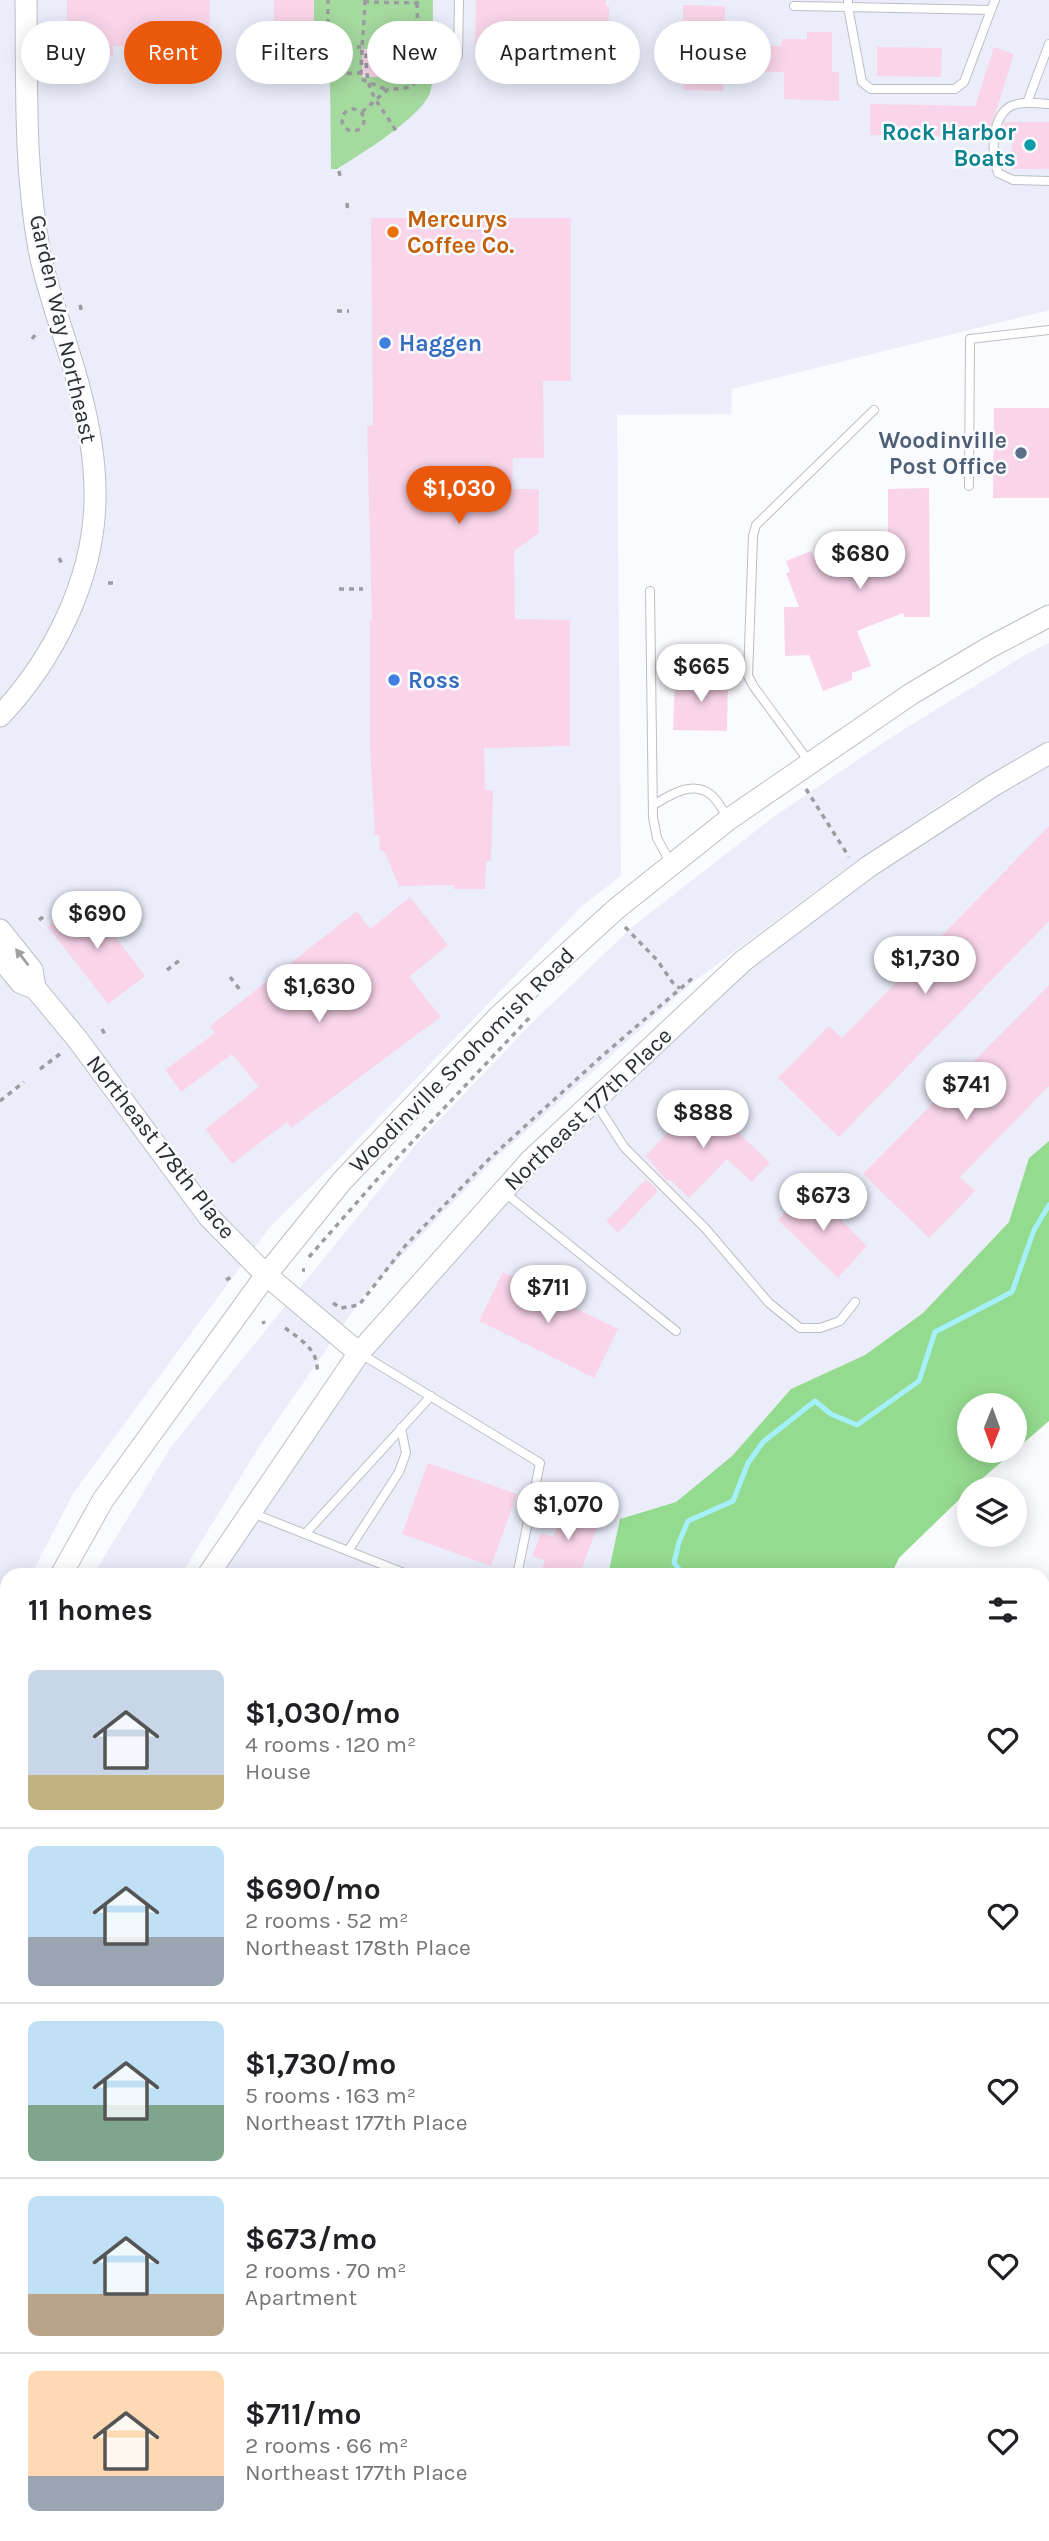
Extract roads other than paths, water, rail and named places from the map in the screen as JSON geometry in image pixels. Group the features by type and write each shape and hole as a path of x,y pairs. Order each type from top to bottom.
{"street":[{"name":"Garden Way Northeast","path":"0,716 23,692 52,649 76,592 89,551 95,503 89,431 79,385 39,250 30,180 26,0"},
{"name":"Woodinville Snohomish Road","path":"65,1568 103,1500 266,1275 342,1181 499,1016 616,909 729,819 806,777 911,694 1049,616"},
{"name":"Northeast 177th Place","path":"213,1568 359,1353 530,1161 743,961 860,873 1049,752"},
{"name":"Northeast 178th Place","path":"0,930 32,970 34,988"},
{"name":"Northeast 178th Place","path":"0,957 21,983 34,988 78,1040 209,1217 266,1275 359,1353"}],"lane":[{"path":"459,0 459,21"},
{"path":"848,4 862,82 871,89 955,89 964,82 995,0"},
{"path":"793,6 848,4 991,10"},
{"path":"1027,103 1049,44"},
{"path":"1049,104 1027,103 1011,106 1000,115 995,132 998,173 1013,180 1049,181"},
{"path":"969,486 970,340 1049,330"},
{"path":"806,777 748,676 753,536 757,525 874,410"},
{"path":"650,591 653,805 657,838 671,864"},
{"path":"653,805 678,790 691,789 710,793 729,819"},
{"path":"595,1100 624,1147 705,1228 769,1303 800,1328 820,1328 840,1321 855,1302"},
{"path":"503,1191 676,1331"},
{"path":"359,1353 540,1463 518,1568"},
{"path":"305,1534 431,1396"},
{"path":"348,1551 399,1472 406,1453 401,1428"},
{"path":"251,1513 391,1568"}],"waterway":[{"path":"678,1568 674,1563 688,1521 733,1501 748,1463 763,1442 815,1401 831,1414 857,1425 919,1381 935,1332 1012,1292 1034,1230 1049,1205"}],"place":[{"name":"Rock Harbor Boats","path":"1030,145"},
{"name":"Mercurys Coffee Co.","path":"393,232"},
{"name":"Haggen","path":"385,343"},
{"name":"Woodinville Post Office","path":"1021,453"},
{"name":"Ross","path":"394,680"}]}
